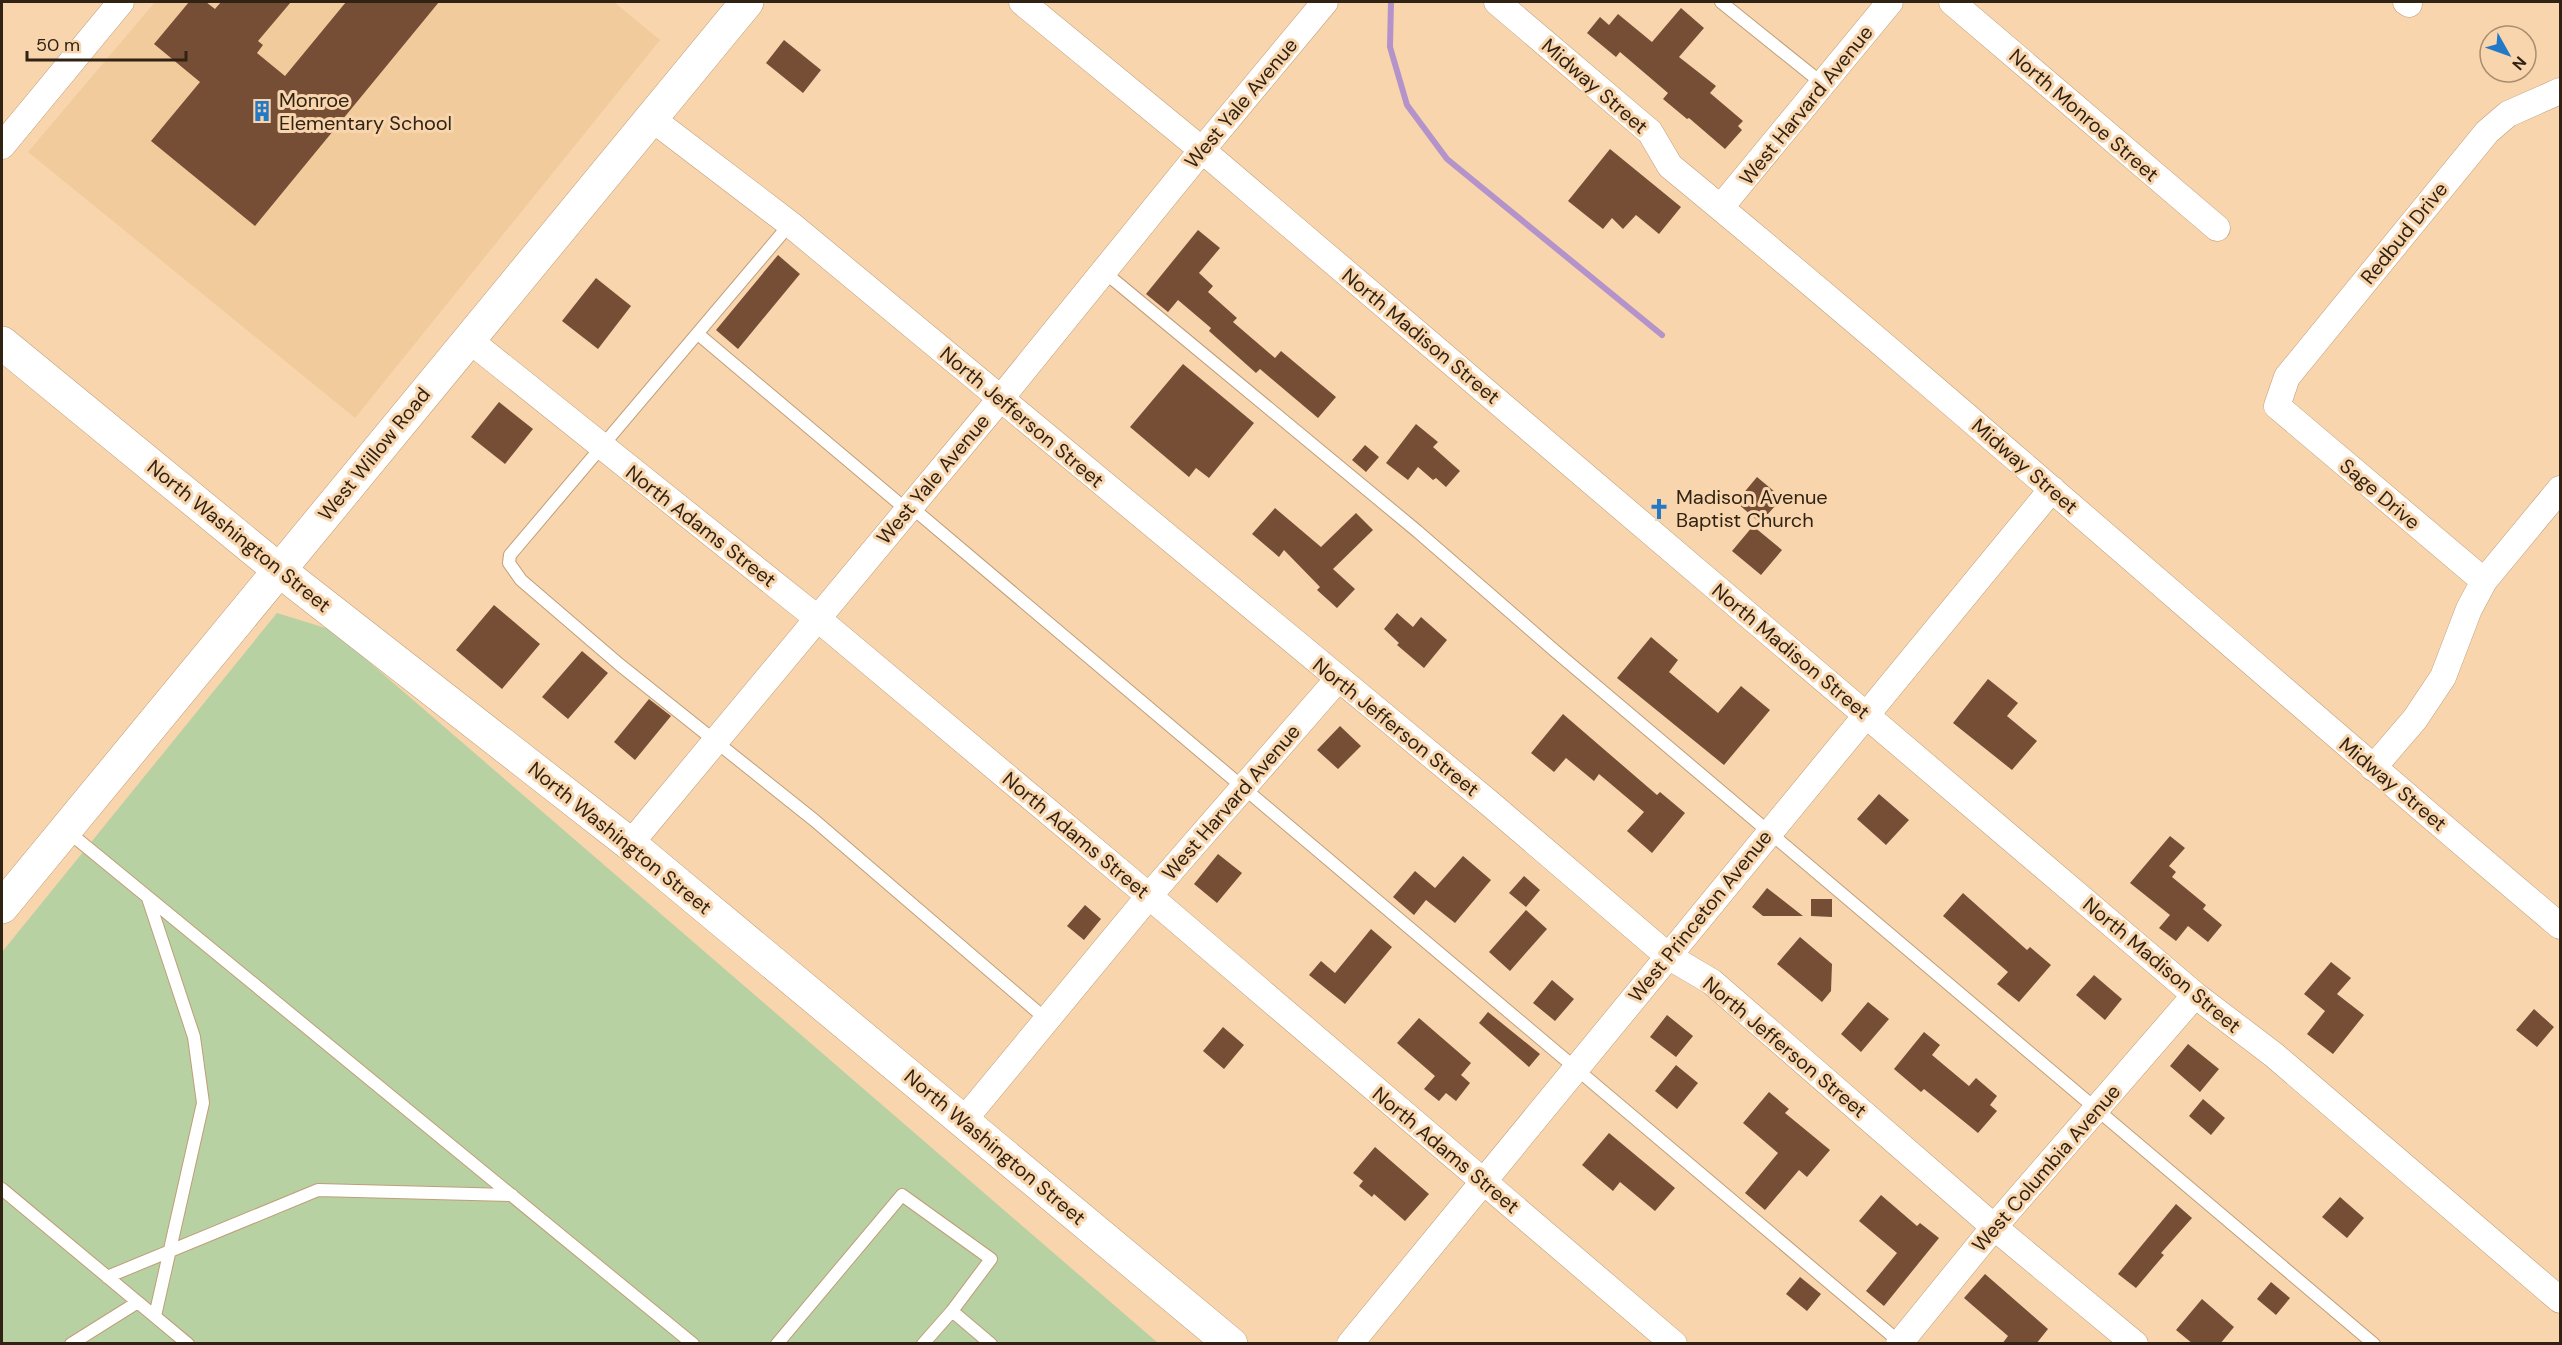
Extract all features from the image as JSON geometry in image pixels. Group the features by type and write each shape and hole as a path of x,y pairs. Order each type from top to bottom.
{"street":[{"path":"2,146 122,2"},
{"name":"West Willow Road","path":"2,907 747,2"},
{"name":"North Madison Street","path":"1022,2 1202,150 2195,995 2274,1055 2560,1300"},
{"name":"West Yale Avenue","path":"630,844 1001,398 1325,2"},
{"name":"Midway Street","path":"1497,2 1650,132 1670,166 2052,489 2373,768 2560,926"},
{"name":"West Harvard Avenue","path":"1721,207 1890,2"},
{"name":"North Monroe Street","path":"1952,2 2217,228"},
{"name":"Redbud Drive","path":"2277,406 2287,377 2487,132 2508,114 2560,91"},
{"name":"North Jefferson Street","path":"651,118 790,224 1488,802 1668,956 1712,982 1994,1227 2135,1344"},
{"name":"North Adams Street","path":"468,339 818,618 1149,896 1674,1344"},
{"name":"North Washington Street","path":"2,343 279,570 630,844 1231,1344"},
{"name":"Sage Drive","path":"2277,406 2484,581"},
{"name":"West Princeton Avenue","path":"1350,1344 1481,1180 2052,489"},
{"path":"2373,768 2415,719 2443,677 2469,609 2484,581 2560,489"},
{"name":"West Harvard Avenue","path":"964,1120 1149,896 1338,679"},
{"name":"West Columbia Avenue","path":"1900,1343 1994,1227 2195,995"}],"lane":[{"path":"1721,2 1823,84"},
{"path":"790,224 510,555 509,563 521,580 620,665 814,820 1047,1020"},
{"path":"1103,271 1417,531 2374,1344"},
{"path":"698,334 1243,786 1900,1343"},
{"path":"65,829 693,1344"},
{"path":"148,896 194,1037 203,1103 155,1316"},
{"path":"2,1189 188,1344"},
{"path":"107,1276 318,1190 512,1195"},
{"path":"777,1344 902,1195 991,1259 952,1311 923,1344"},
{"path":"71,1344 138,1302"},
{"path":"952,1311 991,1344"}],"shaded area":[{"path":"155,2 614,2 660,40 355,418 28,152"}],"green space":[{"path":"277,613 332,630 1158,1343 2,1344 2,952"}],"building":[{"name":"Monroe Elementary School","path":"189,2 206,2 215,9 221,2 291,2 258,41 263,45 257,53 285,76 346,2 439,2 255,226 151,141 200,82 154,44"},
{"path":"1681,8 1704,28 1679,57 1716,86 1710,93 1743,121 1738,126 1742,130 1725,149 1663,99 1668,93 1620,52 1616,57 1587,33 1600,17 1609,25 1618,14 1652,42"},
{"path":"784,40 821,70 803,93 766,63"},
{"path":"1610,149 1681,207 1659,234 1636,215 1623,229 1612,218 1603,229 1568,201"},
{"path":"1198,230 1220,248 1199,273 1213,286 1208,292 1237,318 1233,322 1275,358 1281,351 1336,397 1318,418 1260,369 1256,373 1209,331 1211,328 1178,300 1168,312 1146,294"},
{"path":"778,255 800,274 738,349 716,330"},
{"path":"596,278 631,306 598,349 562,321"},
{"path":"1183,364 1254,423 1209,478 1196,468 1189,477 1130,427"},
{"path":"499,402 533,429 505,464 471,437"},
{"path":"1416,424 1438,442 1433,447 1460,471 1446,487 1436,478 1433,480 1418,467 1408,480 1386,463"},
{"path":"1365,445 1379,457 1366,472 1352,460"},
{"path":"1757,477 1782,498 1760,523 1736,502"},
{"path":"1275,508 1321,547 1356,513 1373,530 1333,569 1355,589 1337,608 1317,590 1320,587 1284,550 1279,557 1252,534"},
{"path":"1753,526 1782,550 1761,575 1732,551"},
{"path":"494,605 540,644 502,689 456,650"},
{"path":"1397,613 1413,627 1421,617 1447,640 1424,668 1397,645 1399,643 1384,629"},
{"path":"1651,637 1678,660 1669,672 1718,713 1741,686 1770,710 1724,765 1617,678"},
{"path":"582,651 608,673 568,719 542,697"},
{"path":"1988,679 2018,703 2007,716 2037,741 2012,770 1953,723"},
{"path":"649,699 671,716 635,760 614,742"},
{"path":"1563,714 1657,795 1660,792 1685,813 1652,853 1627,831 1644,812 1599,774 1594,781 1566,758 1554,772 1531,753"},
{"path":"1340,726 1361,746 1338,769 1317,750"},
{"path":"1879,794 1909,820 1886,845 1857,819"},
{"path":"2170,836 2185,848 2169,866 2176,872 2172,877 2206,905 2203,909 2222,925 2208,942 2188,926 2176,941 2159,928 2170,915 2130,883"},
{"path":"1218,854 1242,873 1217,903 1194,884"},
{"path":"1463,856 1491,880 1455,923 1426,900 1414,915 1393,897 1415,871 1435,888"},
{"path":"1524,876 1540,890 1526,907 1509,893"},
{"path":"1767,888 1803,916 1763,916 1752,907"},
{"path":"1963,893 2027,950 2030,947 2051,965 2019,1002 1997,984 2008,972 1943,916"},
{"path":"1811,899 1832,899 1832,917 1811,916"},
{"path":"1085,905 1101,919 1084,940 1067,926"},
{"path":"1526,910 1547,929 1510,971 1489,952"},
{"path":"1371,929 1392,947 1345,1004 1309,975 1321,961 1335,973"},
{"path":"1800,937 1832,964 1831,991 1822,1002 1777,964"},
{"path":"2331,962 2351,978 2337,994 2364,1015 2333,1054 2307,1034 2325,1011 2304,994"},
{"path":"2094,975 2122,999 2105,1020 2076,995"},
{"path":"1552,980 1574,999 1555,1021 1533,1003"},
{"path":"1868,1002 1889,1019 1861,1052 1841,1034"},
{"path":"2534,1009 2554,1027 2537,1047 2516,1030"},
{"path":"1488,1012 1540,1054 1529,1067 1479,1023"},
{"path":"1667,1015 1693,1036 1676,1057 1650,1037"},
{"path":"1419,1018 1471,1063 1461,1075 1470,1083 1456,1101 1446,1093 1439,1101 1424,1089 1435,1076 1397,1043"},
{"path":"1223,1027 1244,1045 1224,1069 1203,1051"},
{"path":"1924,1032 1940,1045 1932,1055 1969,1086 1976,1078 1997,1096 1990,1105 1997,1111 1978,1133 1924,1089 1921,1092 1894,1069"},
{"path":"2188,1044 2219,1069 2200,1092 2170,1066"},
{"path":"1676,1065 1698,1083 1677,1109 1655,1091"},
{"path":"1769,1092 1789,1109 1785,1113 1830,1150 1807,1177 1799,1170 1765,1210 1745,1193 1778,1153 1743,1123"},
{"path":"2203,1099 2225,1118 2211,1135 2189,1116"},
{"path":"1609,1133 1675,1188 1655,1211 1620,1182 1613,1191 1582,1165"},
{"path":"1375,1147 1429,1194 1405,1221 1374,1194 1372,1197 1359,1186 1363,1181 1353,1173"},
{"path":"1881,1195 1917,1226 1920,1223 1939,1238 1884,1306 1866,1291 1897,1253 1859,1221"},
{"path":"2340,1197 2364,1218 2347,1238 2322,1217"},
{"path":"2176,1204 2192,1218 2161,1253 2164,1255 2136,1288 2118,1274"},
{"path":"1985,1274 2048,1329 2036,1344 2002,1344 2008,1336 1964,1298"},
{"path":"1800,1277 1821,1294 1807,1311 1786,1294"},
{"path":"2271,1282 2290,1298 2276,1315 2257,1299"},
{"path":"2202,1299 2234,1327 2220,1344 2193,1344 2176,1330"}],"waterway":[{"path":"1391,2 1390,47 1407,105 1447,159 1662,335"}],"place":[{"name":"Monroe Elementary School","path":"262,111"},
{"name":"Madison Avenue Baptist Church","path":"1659,509"}]}
